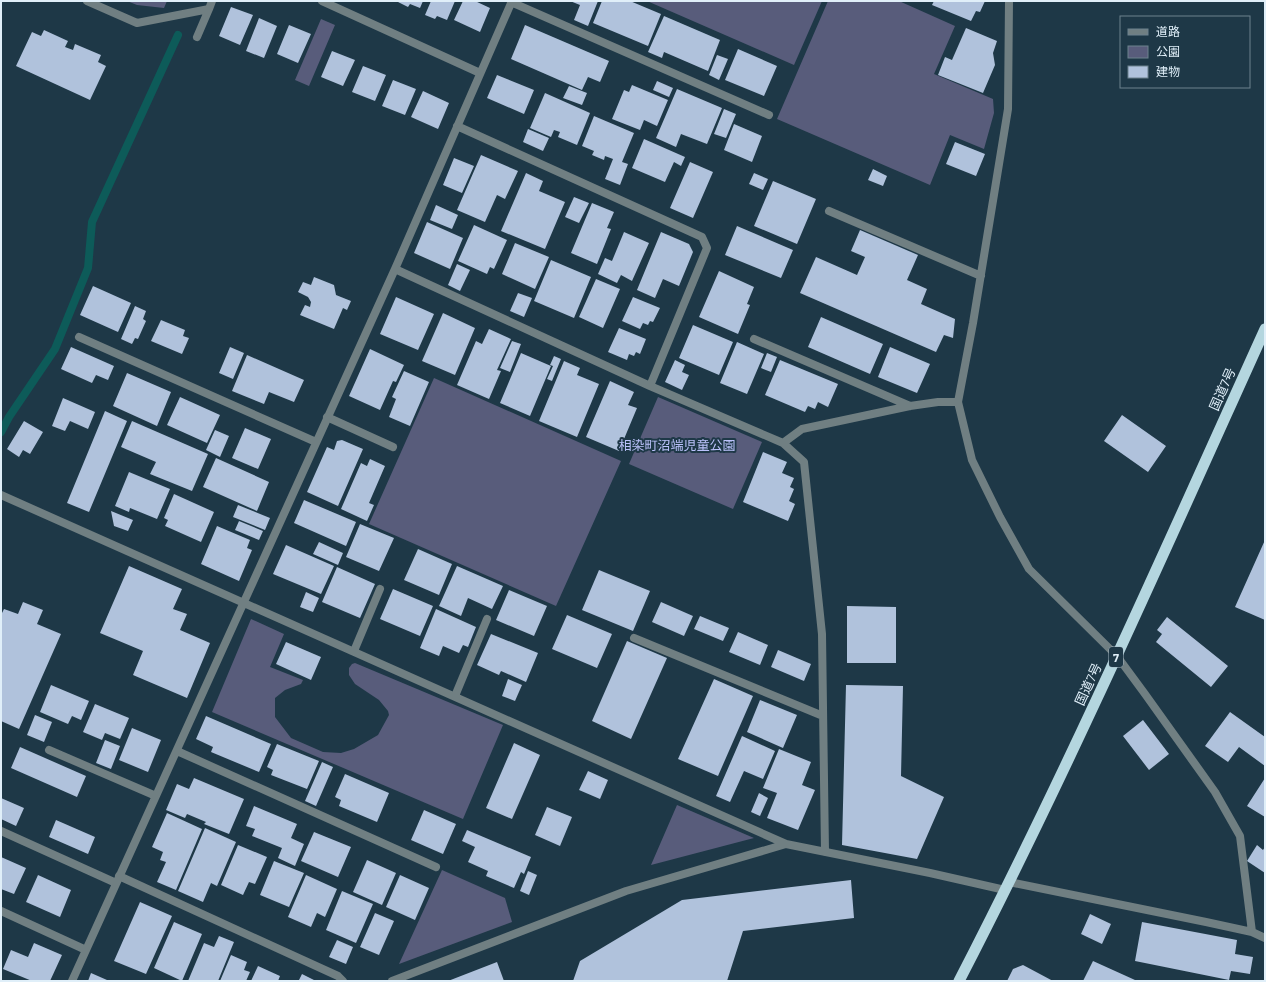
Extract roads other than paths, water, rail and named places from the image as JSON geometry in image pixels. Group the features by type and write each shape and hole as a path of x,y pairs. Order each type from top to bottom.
{"highway":[{"name":"国道7号","path":"959,981 1007,886 1117,656 1265,329"}],"street":[{"path":"86,1 137,23 211,5"},
{"path":"322,1 480,73"},
{"path":"1009,1 1008,109 981,276 958,402 972,460 1000,517 1030,569 1117,656 1215,792 1240,836 1252,932"},
{"path":"72,981 395,269 511,2 769,115"},
{"path":"197,37 211,5"},
{"path":"457,126 702,237 707,248 650,386"},
{"path":"829,211 981,276"},
{"path":"395,269 650,386 783,444 804,462 822,634 825,852"},
{"path":"79,337 316,442"},
{"path":"754,339 910,406"},
{"path":"783,444 802,429 910,406 938,402 958,402"},
{"path":"327,417 393,446"},
{"path":"1,495 786,844 1252,932 1265,938"},
{"path":"354,651 380,589"},
{"path":"455,696 487,619"},
{"path":"634,638 823,716"},
{"path":"49,750 156,796"},
{"path":"177,751 436,867"},
{"path":"1,831 118,879 338,976 343,981"},
{"path":"392,981 626,891 786,844"},
{"path":"1,911 86,950"}],"waterway":[{"path":"1,432 9,417 55,349 88,268 92,222 178,35"}],"park label":[{"name":"相染町沼端児童公園","path":"677,445"}]}
